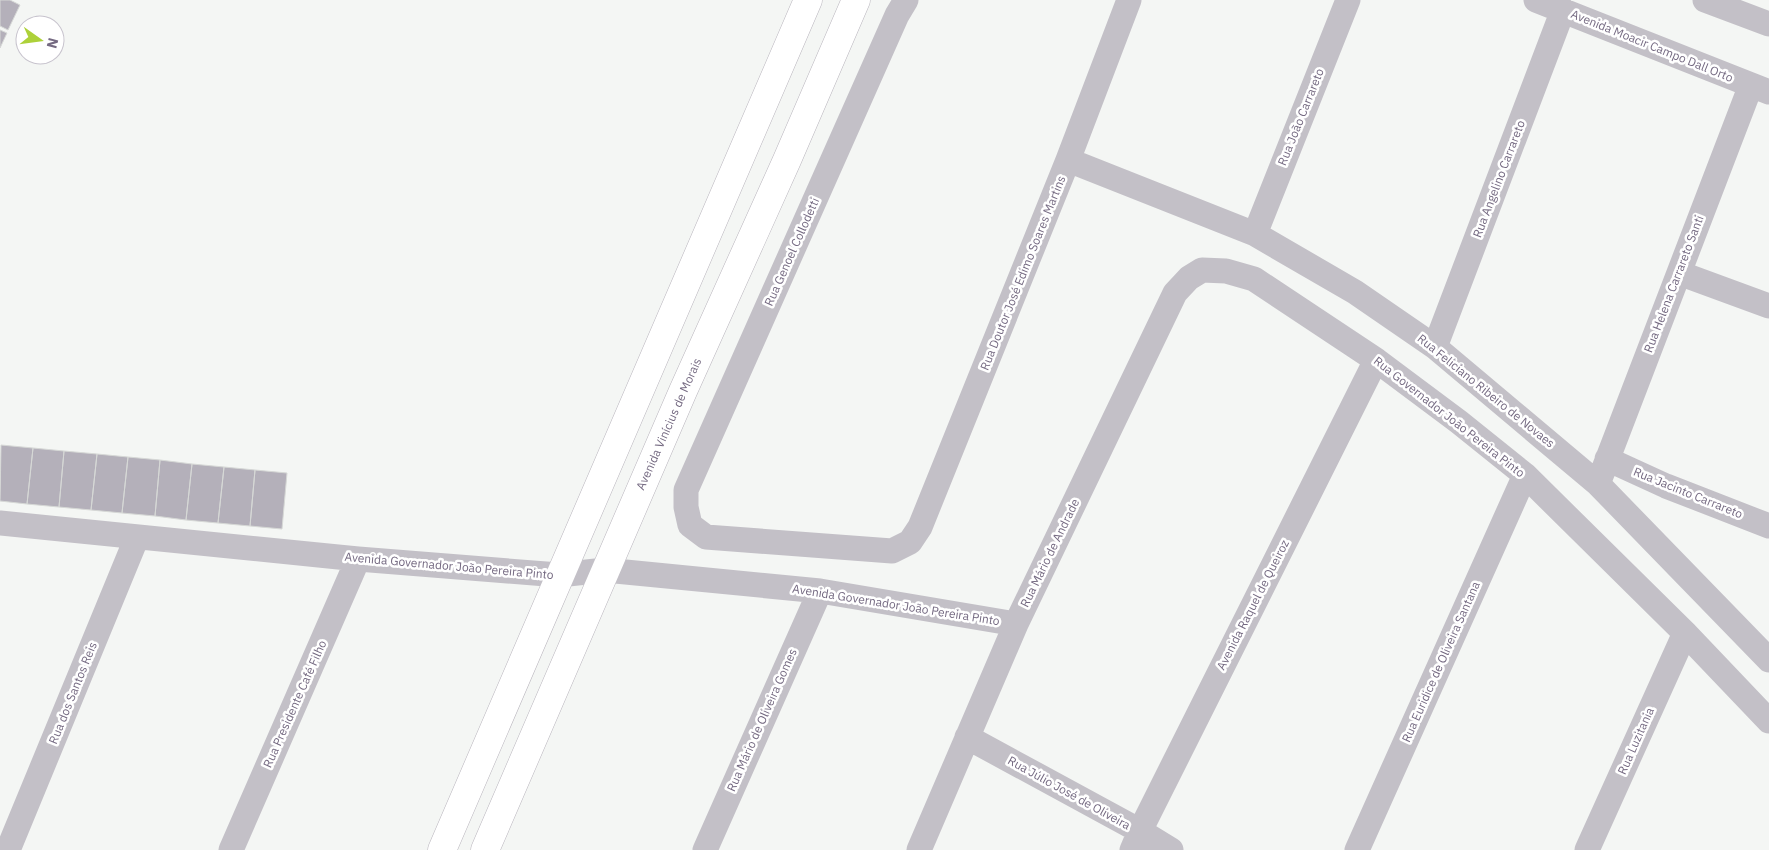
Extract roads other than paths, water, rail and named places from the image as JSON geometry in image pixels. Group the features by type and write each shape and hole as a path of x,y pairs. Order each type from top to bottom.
{"street":[{"path":"442,850 808,0"},
{"name":"Avenida Vinícius de Morais","path":"485,850 683,390 787,160 856,0"},
{"name":"Rua Genoel Collodetti","path":"906,0 897,15 686,490 686,507 690,525 706,536 892,551 910,542"},
{"name":"Rua Doutor José Edimo Soares Martins","path":"910,542 920,527 1068,160 1129,0"},
{"name":"Rua João Carrareto","path":"1255,234 1348,0"},
{"name":"Avenida Moacir Campo Dall Orto","path":"1536,0 1760,88"},
{"path":"1705,0 1769,24"},
{"name":"Rua Angelino Carrareto","path":"1434,347 1563,10"},
{"name":"Rua Helena Carrareto Santi","path":"1598,484 1679,273 1760,88"},
{"path":"748,141 787,160"},
{"name":"Rua Feliciano Ribeiro de Novaes","path":"1068,160 1255,234 1355,292 1434,347 1598,484 1769,660"},
{"name":"Rua Governador João Pereira Pinto","path":"1202,270 1226,271 1254,279 1376,360 1459,422 1525,475 1685,633 1769,721"},
{"name":"Rua Mário de Andrade","path":"919,850 1016,624 1175,293 1190,278 1202,270"},
{"path":"1679,273 1769,306"},
{"name":"Avenida Raquel de Queiroz","path":"1136,841 1376,360"},
{"path":"647,372 683,390"},
{"name":"Rua Jacinto Carrareto","path":"1606,460 1666,486 1769,526"},
{"name":"Rua Euridice de Oliveira Santana","path":"1357,850 1525,475"},
{"name":"Avenida Governador João Pereira Pinto","path":"0,523 358,559 559,575 605,570 820,591 1016,624"},
{"name":"Rua dos Santos Reis","path":"8,850 137,537"},
{"name":"Rua Presidente Café Filho","path":"231,850 358,559"},
{"name":"Rua Mário de Oliveira Gomes","path":"705,850 820,591"},
{"name":"Rua Luzitania","path":"1587,850 1685,633"},
{"name":"Rua Júlio José de Oliveira","path":"967,737 1136,841 1171,850"}]}
